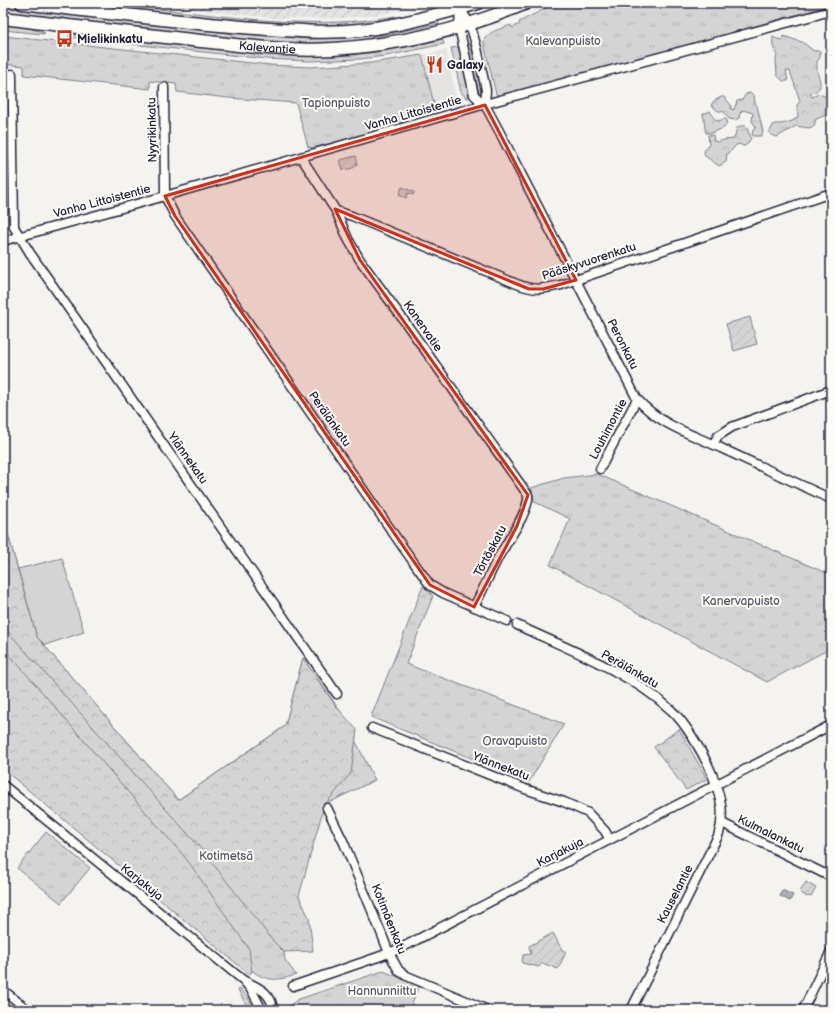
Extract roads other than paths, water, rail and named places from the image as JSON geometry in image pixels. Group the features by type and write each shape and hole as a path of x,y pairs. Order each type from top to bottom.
{"main road":[{"name":"Kalevantie","path":"22,3 219,25 306,32 333,32 384,27 460,6 478,3"},
{"name":"Kalevantie","path":"3,18 215,42 304,50 374,45 408,40 498,15 526,3"}],"street":[{"name":"Peronkatu","path":"460,6 474,95 485,105 637,399 647,410 678,429 831,499"},
{"name":"Vanha Littoistentie","path":"3,241 485,105 831,11"},
{"name":"Peronkatu","path":"464,25 477,48 486,90 485,105"},
{"path":"12,74 14,227 20,236"},
{"name":"Nyyrikinkatu","path":"164,87 165,196"},
{"name":"Kanervatie","path":"301,157 336,211 348,239 360,260 406,322 528,495 529,499 526,506"},
{"name":"Pääskyvuorenkatu","path":"336,211 529,289 543,289 576,280 831,193"},
{"name":"Perälänkatu","path":"165,196 175,216 402,546 430,584 443,593 506,621"},
{"name":"Ylännekatu","path":"20,236 30,253 337,694"},
{"path":"713,444 718,436 732,427 831,390"},
{"name":"Louhimontie","path":"600,469 637,399"},
{"name":"Törtöskatu","path":"474,607 526,506"},
{"name":"Perälänkatu","path":"517,625 612,670 651,693 672,711 681,722 700,751 716,784"},
{"name":"Karjakuja","path":"293,986 389,954 831,724"},
{"name":"Ylännekatu","path":"372,728 525,789 564,802 588,813 605,831 610,840"},
{"name":"Kauselantie","path":"631,1010 718,836 722,823 720,796 716,784"},
{"name":"Karjakuja","path":"3,785 243,980 267,994 272,1002 273,1010"},
{"name":"Kotimäenkatu","path":"326,808 344,843 389,954 399,971 407,976 488,1010"},
{"name":"Kulmalankatu","path":"722,823 831,876"},
{"path":"802,1010 831,951"},
{"path":"243,980 252,991 262,1010"},
{"path":"3,990 28,1010"}],"water":[{"path":"782,890 793,895 790,901 780,896"}],"place":[{"name":"Mielikinkatu","path":"64,39"},
{"name":"Galaxy","path":"434,65"}],"park label":[{"name":"Kalevanpuisto","path":"563,41"},
{"name":"Tapionpuisto","path":"336,103"},
{"name":"Kanervapuisto","path":"741,601"},
{"name":"Oravapuisto","path":"515,741"},
{"name":"Kotimetsä","path":"226,856"},
{"name":"Hannunniittu","path":"382,991"}]}
